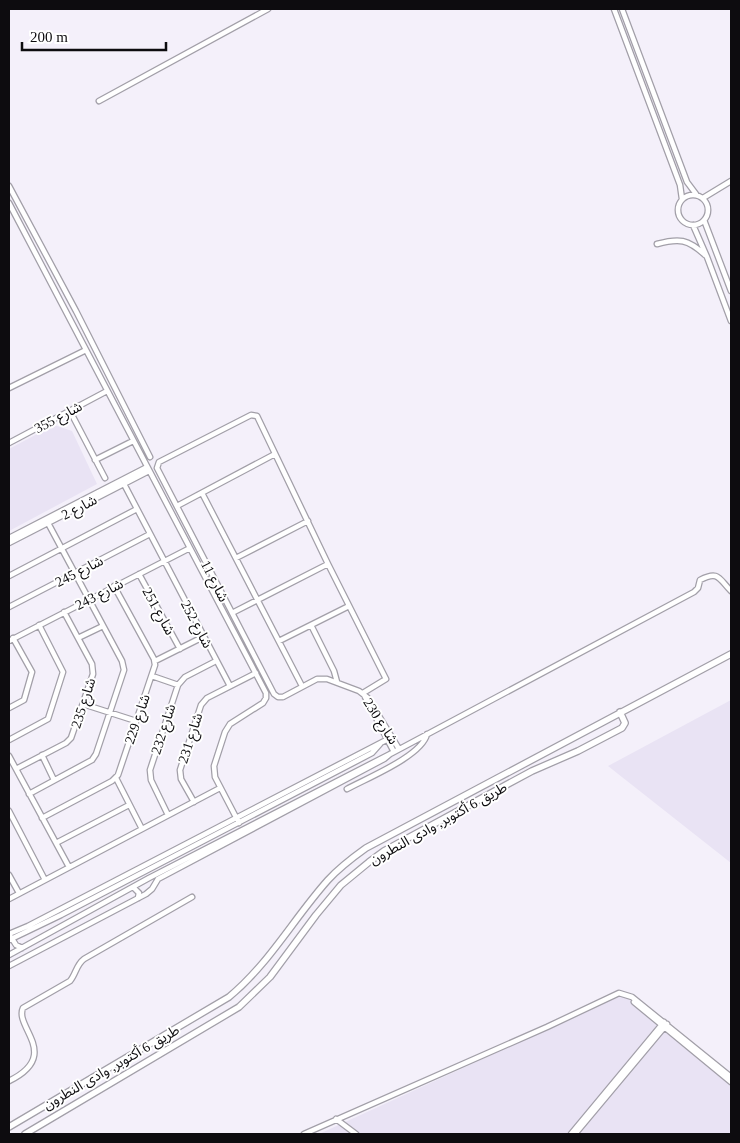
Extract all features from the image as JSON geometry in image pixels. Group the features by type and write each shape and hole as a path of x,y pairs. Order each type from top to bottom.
{"street":[{"path":"99,101 268,9"},
{"path":"614,9 680,185 682,199"},
{"path":"622,9 688,182 696,194 704,198 708,209 704,220 731,291"},
{"path":"704,198 731,181"},
{"path":"9,186 76,311 150,456"},
{"path":"696,194 682,199 678,206 678,215 684,222 693,225 704,220"},
{"name":"شارع 11","path":"9,203 266,693 263,703 233,722 227,728 213,770 220,788"},
{"path":"693,225 731,321"},
{"path":"657,244 671,240 685,241 694,245 707,257"},
{"path":"9,388 86,350"},
{"name":"شارع 355","path":"9,443 107,390"},
{"path":"70,410 105,478"},
{"name":"شارع 11","path":"274,694 156,468 161,460 253,415 258,418 275,454"},
{"path":"95,460 133,441"},
{"path":"177,506 275,454 386,679 363,693"},
{"name":"شارع 2","path":"9,538 41,524 48,523 124,484 148,469"},
{"name":"شارع 2","path":"9,543 41,524 148,469"},
{"name":"شارع 252","path":"124,484 230,686"},
{"path":"202,493 302,686"},
{"name":"شارع 245","path":"9,576 136,509"},
{"path":"236,558 308,521"},
{"path":"29,794 92,760 124,667 48,523"},
{"name":"شارع 245","path":"9,607 150,534"},
{"name":"شارع 243","path":"11,639 190,548"},
{"path":"232,613 328,564"},
{"name":"شارع 251","path":"139,574 180,649"},
{"path":"9,955 149,878 384,759 399,749 694,592 698,588 700,580 712,575 718,577 731,591"},
{"path":"114,586 155,661 203,637"},
{"path":"279,641 349,606"},
{"name":"شارع 235","path":"13,767 42,755 71,738 83,704 93,667 64,612"},
{"path":"9,740 48,719 63,676 62,667 39,625"},
{"path":"310,625 334,671 337,682"},
{"path":"78,638 103,626"},
{"path":"9,708 25,699 32,672 11,639"},
{"name":"طريق 6 أكتوبر, وادى النطرون","path":"9,1128 229,997 258,970 329,879 366,848 731,654"},
{"name":"شارع 229","path":"116,778 120,772 152,676 155,661"},
{"path":"152,676 178,685 185,677 216,661"},
{"name":"شارع 231","path":"194,802 180,776 180,767 200,705 208,698 256,673"},
{"name":"شارع 230","path":"274,694 281,698 317,679 337,682 363,693 366,702 390,739 399,749"},
{"name":"شارع 232","path":"168,815 149,774 178,685"},
{"path":"83,704 136,720"},
{"name":"طريق 6 أكتوبر, وادى النطرون","path":"25,1134 239,1007 270,977 328,899 369,862 416,833 532,771 578,751 622,728 625,723 620,712"},
{"path":"347,789 410,756 422,744 427,734"},
{"path":"22,948 16,945 9,936 237,821 390,739"},
{"name":"شارع 230","path":"390,739 392,753"},
{"path":"42,755 54,780"},
{"path":"9,756 13,767 69,867"},
{"path":"42,818 116,778 142,829"},
{"path":"9,966 138,898 150,891 158,879 336,783"},
{"path":"9,899 220,788 237,821"},
{"path":"56,844 129,805"},
{"path":"9,811 45,880"},
{"path":"9,875 19,893"},
{"path":"149,878 154,884"},
{"path":"133,887 139,893 138,898"},
{"path":"9,1081 24,1072 33,1056 34,1047 32,1039 21,1016 23,1008 70,981 79,963 84,959 192,897"},
{"path":"304,1134 621,993 628,995 731,1077"},
{"path":"571,1134 664,1024"},
{"path":"664,1024 731,1082"},
{"path":"576,1134 589,1115"},
{"path":"336,1119 356,1134"}],"shaded area":[{"path":"54,425 72,431 97,484 9,531 9,449"},
{"path":"731,700 731,863 608,766"},
{"path":"627,993 731,1079 731,1134 319,1134"}]}
